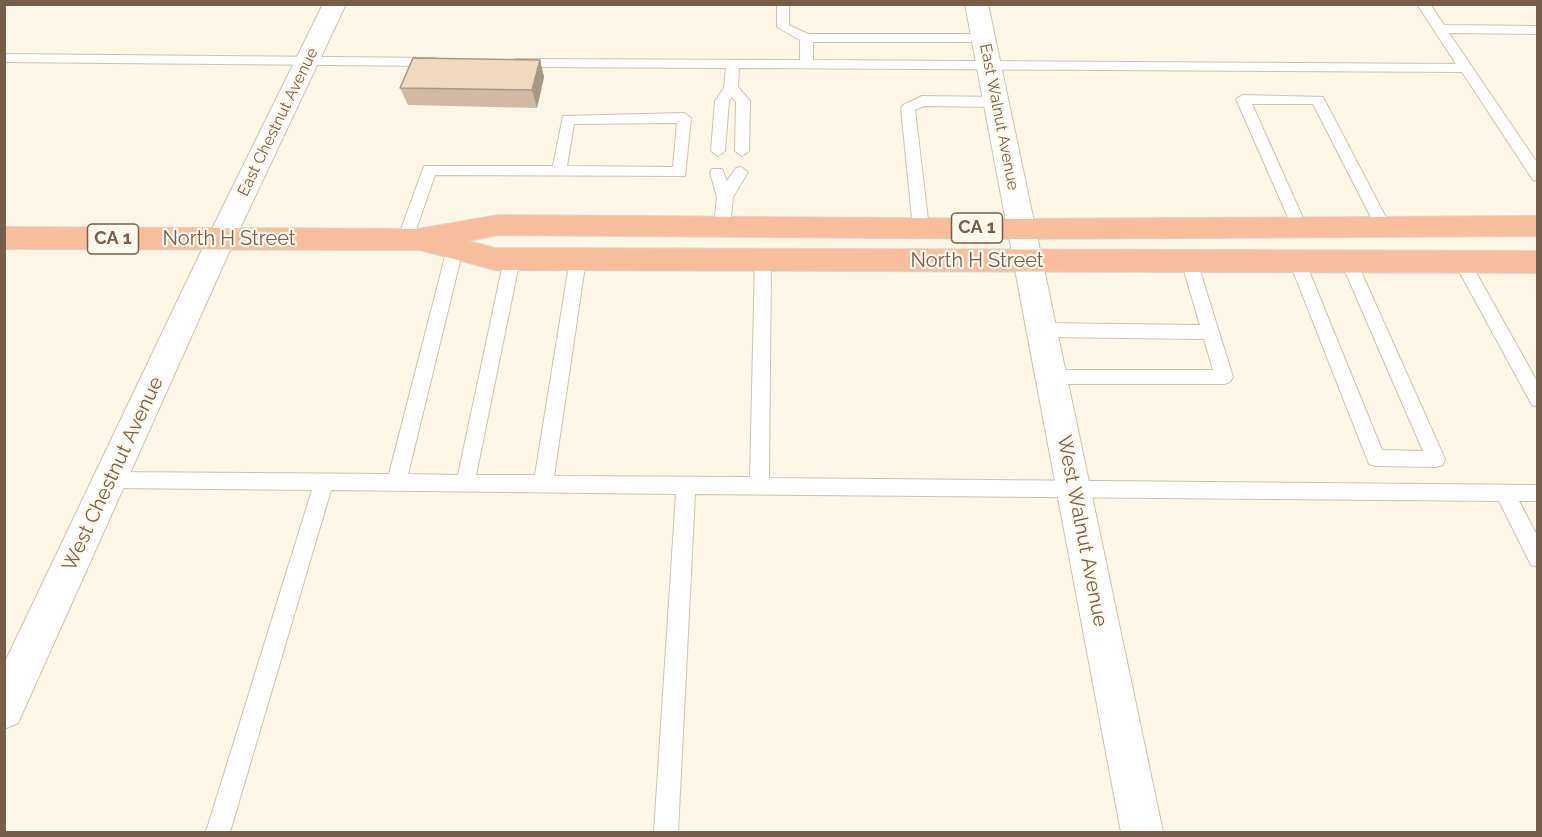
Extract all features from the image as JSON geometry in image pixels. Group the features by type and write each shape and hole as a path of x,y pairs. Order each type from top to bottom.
{"highway":[{"name":"North H Street","path":"4,238 412,240 499,225 921,228 1025,245 1189,261 1538,262"},
{"name":"North H Street","path":"412,240 495,259 763,260 1299,227 1538,226"}],"street":[{"name":"East Chestnut Avenue","path":"221,239 335,4"},
{"name":"East Walnut Avenue","path":"976,4 1025,245"},
{"name":"West Chestnut Avenue","path":"4,709 221,239"},
{"name":"West Walnut Avenue","path":"1025,245 1142,832"}],"lane":[{"path":"783,4 783,27 806,38 983,38"},
{"path":"1423,4 1538,176"},
{"path":"1439,29 1538,30"},
{"path":"806,38 807,65"},
{"path":"4,58 449,62"},
{"path":"496,62 989,67 1465,68"},
{"path":"718,151 722,101 731,88 733,64"},
{"path":"731,88 743,101 742,151"},
{"path":"1299,227 1243,99 1318,100 1383,227"},
{"path":"921,228 908,108 922,101 996,102"},
{"path":"412,240 429,170 680,172 684,118 568,119 559,171"},
{"path":"725,196 741,172"},
{"path":"717,173 725,196 722,226"},
{"path":"396,483 455,249"},
{"path":"465,484 512,259"},
{"path":"543,484 578,259"},
{"path":"759,487 763,260"},
{"path":"1052,377 1224,377 1189,261"},
{"path":"1297,261 1376,458 1436,459 1349,262"},
{"path":"1462,262 1538,400"},
{"path":"1042,330 1210,332"},
{"path":"111,480 1538,493"},
{"path":"218,832 324,482"},
{"path":"666,832 686,486"},
{"path":"1505,493 1538,558"}],"building":[{"path":"413,58 540,60 532,90 400,88"}]}
